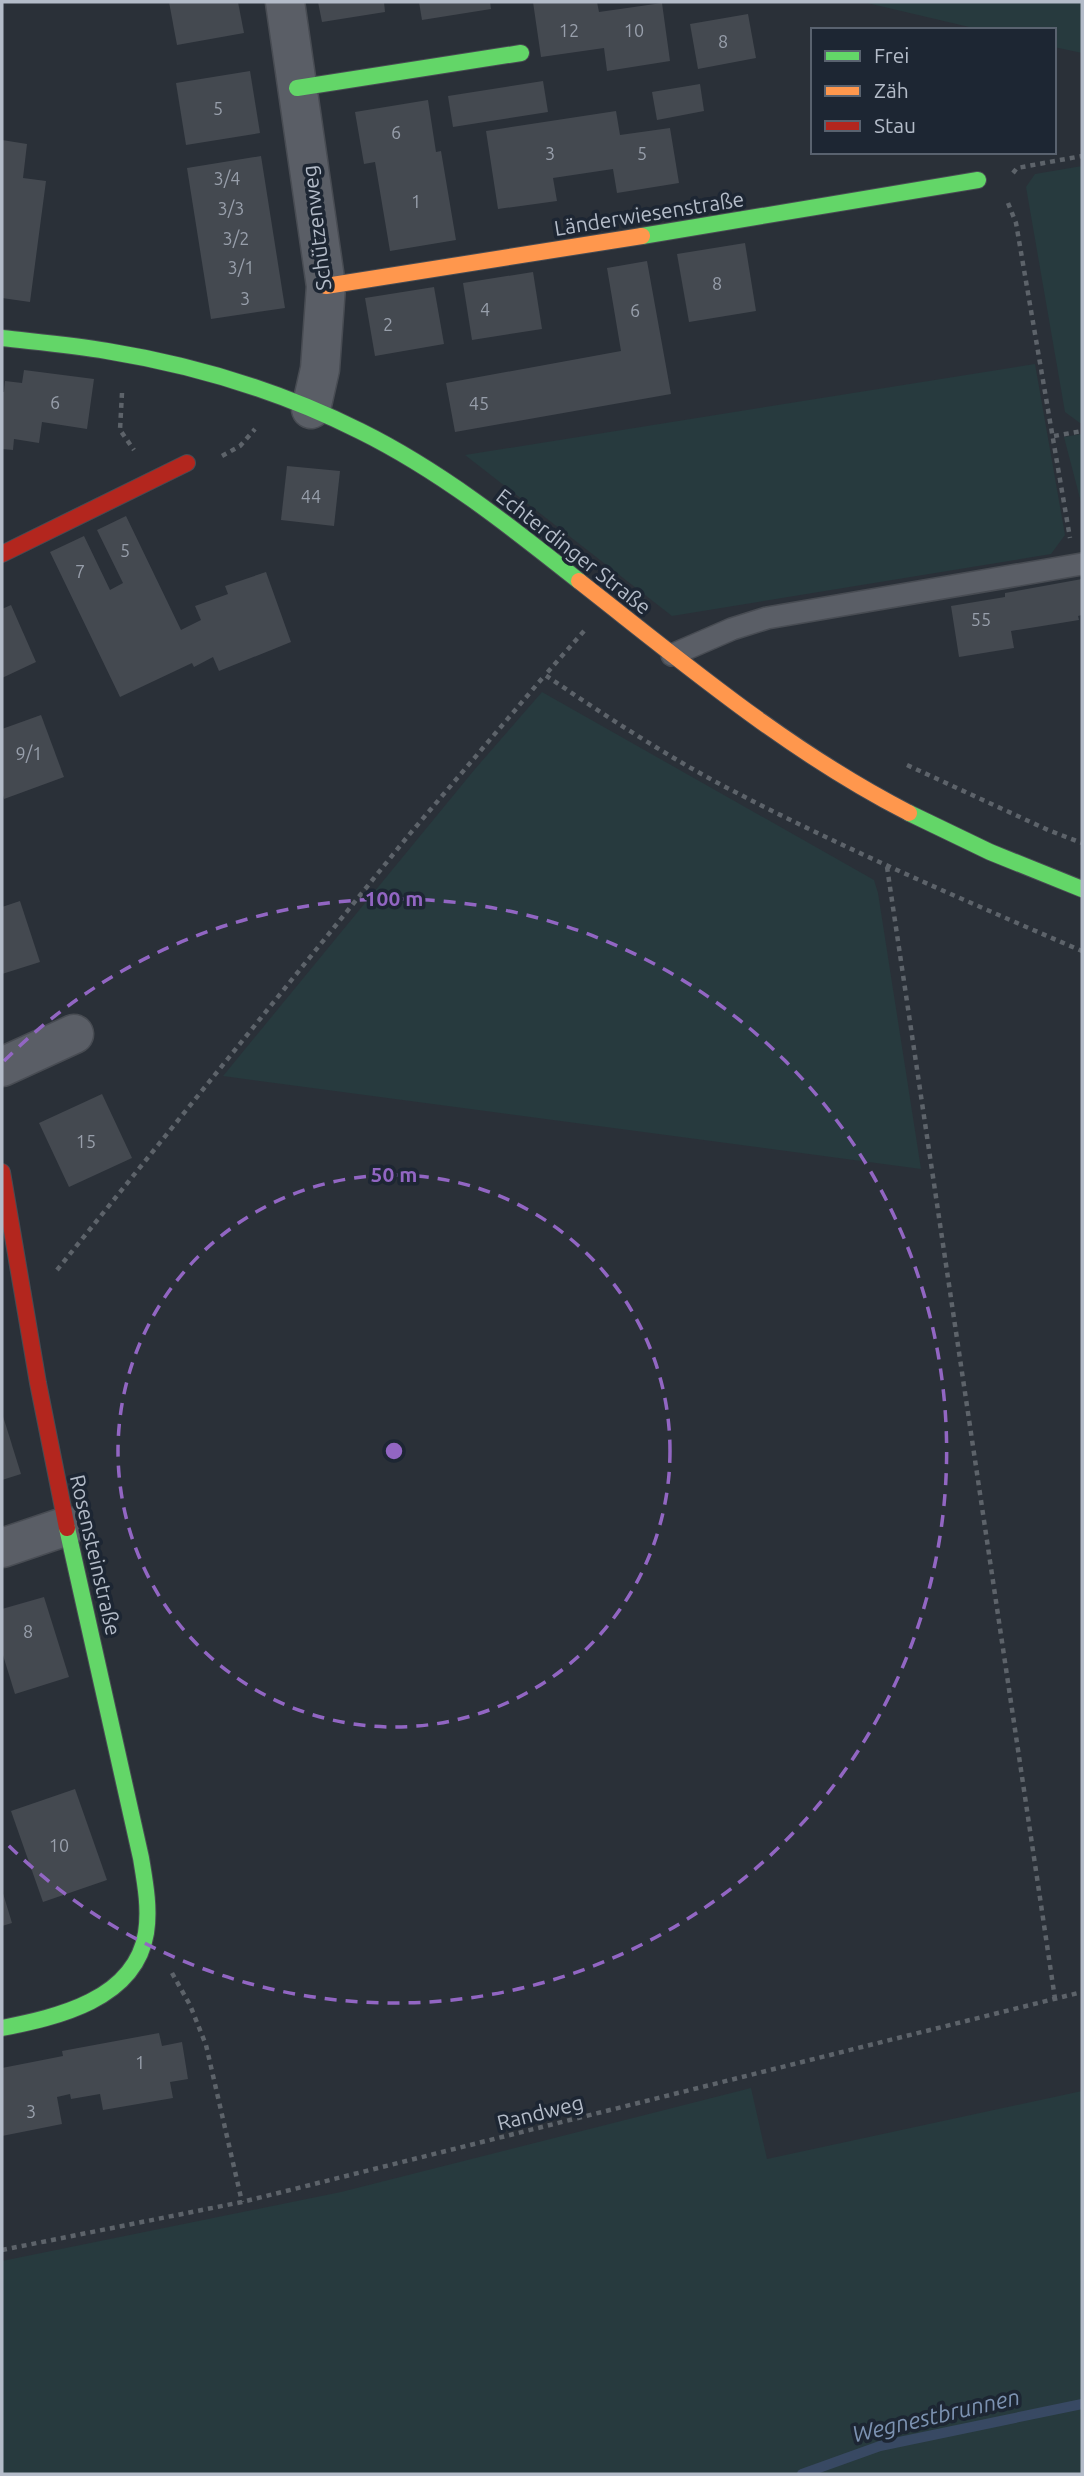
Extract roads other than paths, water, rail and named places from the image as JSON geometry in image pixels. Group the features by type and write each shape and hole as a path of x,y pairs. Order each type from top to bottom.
{"street":[{"name":"Schützenweg","path":"285,2 326,286 324,332 312,409"},
{"path":"297,88 521,53"},
{"name":"Länderwiesenstraße","path":"326,286 849,204 978,180"},
{"name":"Echterdinger Straße","path":"2,338 124,354 272,395 361,431 457,489 522,535 672,655 785,739 912,814 966,841 1082,889"},
{"path":"2,554 187,463"},
{"path":"2,1068 74,1034"},
{"name":"Rosensteinstraße","path":"2,1172 44,1412 115,1731 147,1910 143,1946 126,1974 87,2006 61,2016 2,2028"},
{"path":"2,1548 67,1525"}],"lane":[{"path":"672,655 732,629 767,618 1082,564"}],"waterway":[{"name":"Wegnestbrunnen","path":"802,2474 880,2446 1082,2404"}]}
